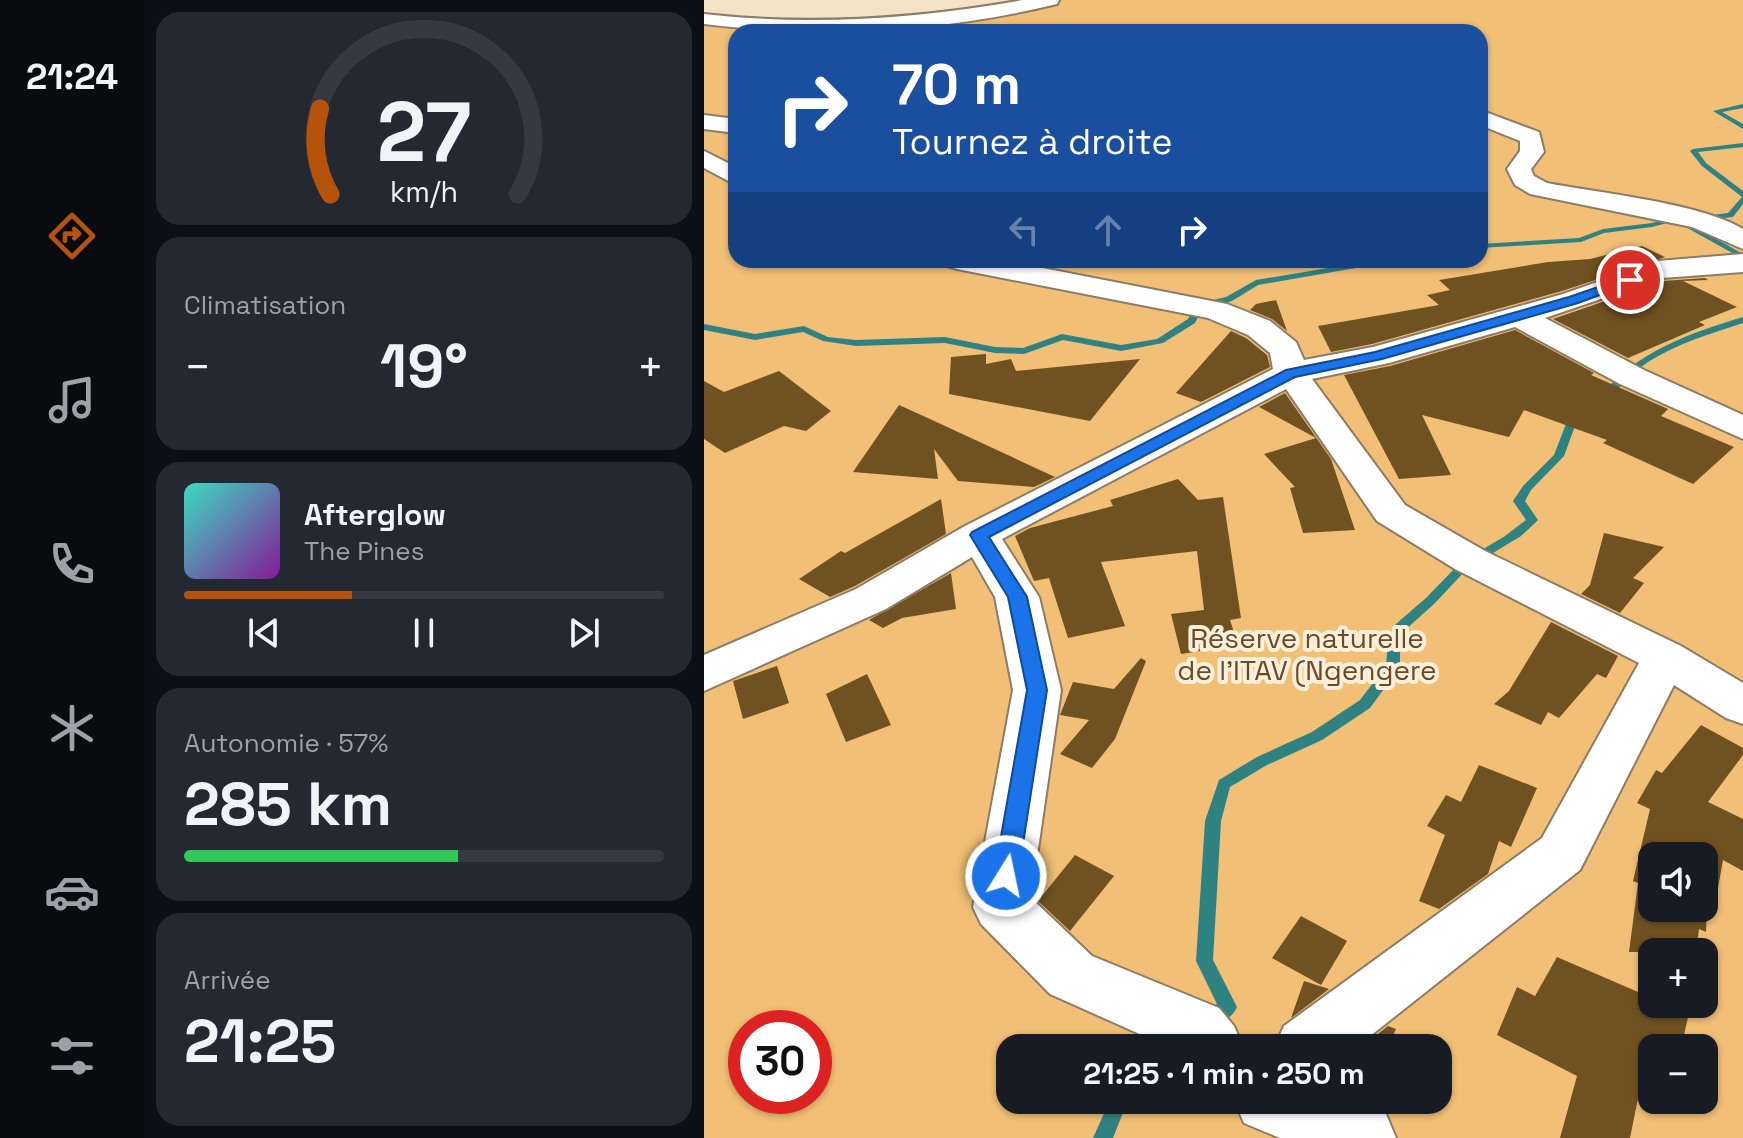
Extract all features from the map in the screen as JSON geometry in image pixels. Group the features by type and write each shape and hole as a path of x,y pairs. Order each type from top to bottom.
{"street":[{"path":"893,24 930,21 1051,0"},
{"path":"704,19 748,24"},
{"path":"704,674 871,599 979,535 1291,373 1377,356 1574,300 1658,270 1741,256 1722,228 1698,220 1539,189 1524,180 1519,169 1532,152 1531,137 1488,120"},
{"path":"704,122 728,125"},
{"path":"704,158 728,173"},
{"path":"999,268 1203,307 1259,328 1285,349 1291,373 1391,513 1470,560 1737,694"},
{"path":"1518,316 1623,371 1743,428"},
{"path":"979,535 1017,597 1037,690 1001,907 1071,975 1197,1029 1201,1034"},
{"path":"1324,1034 1561,854 1665,657"},
{"path":"1302,1114 1362,1138"}],"green space":[{"name":"Réserve naturelle de l'ITAV (Ngengere","path":"1028,0 1743,0 1743,1138 704,1138 704,14 782,23 866,21"}],"building":[{"path":"1642,246 1665,257 1562,291 1372,344 1331,352 1318,326 1439,305 1427,295 1450,290 1439,280 1548,262 1590,259"},
{"path":"1708,280 1683,281 1737,307 1699,322 1705,325 1628,358 1553,319 1663,281"},
{"path":"1276,300 1287,331 1272,319 1250,310 1256,304"},
{"path":"1515,330 1594,373 1591,375 1668,409 1661,416 1734,447 1693,484 1603,443 1607,440 1524,410 1509,437 1422,415 1451,475 1399,479 1344,375 1390,366"},
{"path":"1231,331 1246,338 1267,355 1270,367 1201,402 1176,393"},
{"path":"986,354 986,364 1011,359 1016,371 1140,359 1090,421 949,394 951,357"},
{"path":"779,371 831,411 806,431 784,426 725,453 704,439 704,381 724,392"},
{"path":"1285,393 1331,459 1355,530 1303,533 1290,488 1295,487 1264,454 1316,438 1259,407"},
{"path":"899,405 1055,477 1034,487 958,481 934,449 938,479 853,472"},
{"path":"1178,479 1198,500 1223,497 1241,618 1230,620 1238,645 1181,654 1171,614 1204,610 1197,551 1101,562 1125,626 1068,638 1049,578 1034,581 1015,536 1030,528 1113,506 1110,500"},
{"path":"941,499 946,534 855,586 830,597 799,579 841,551 845,553"},
{"path":"1604,533 1664,547 1633,578 1644,583 1620,613 1581,594 1590,585"},
{"path":"951,573 956,609 902,618 883,628 869,620"},
{"path":"1551,622 1618,656 1606,678 1597,674 1559,718 1548,712 1541,725 1494,704 1509,691"},
{"path":"1141,658 1146,661 1115,739 1092,768 1060,754 1089,720 1060,715 1073,682 1114,689"},
{"path":"777,666 789,703 743,719 733,681"},
{"path":"867,674 891,725 846,742 826,694"},
{"path":"1701,725 1743,748 1743,755 1708,802 1743,819 1743,871 1723,860 1718,888 1718,842 1642,842 1650,809 1637,803 1656,770 1662,773"},
{"path":"1479,765 1537,788 1511,847 1499,841 1488,874 1439,909 1419,901 1445,835 1427,826 1446,795 1461,802"},
{"path":"1075,855 1114,876 1070,931 1038,901"},
{"path":"1638,860 1638,883 1633,881"},
{"path":"1638,883 1638,922 1706,922 1706,932 1699,929 1698,938 1638,938 1638,952 1629,952"},
{"path":"1301,916 1347,941 1321,985 1272,958"},
{"path":"1557,957 1638,992 1638,1018 1688,1018 1684,1034 1638,1034 1638,1099 1630,1138 1560,1138 1577,1076 1497,1035 1517,987 1535,996"},
{"path":"1304,981 1329,989 1291,1018"},
{"path":"1388,1026 1396,1029 1394,1034 1378,1034"}],"waterway":[{"path":"1743,106 1716,111 1743,127"},
{"path":"1743,145 1693,151 1704,164 1743,195"},
{"path":"1700,219 1730,215 1743,199"},
{"path":"1488,246 1581,240 1603,231 1652,225 1676,218 1743,257"},
{"path":"704,327 755,337 804,329 826,339 856,343 945,340 995,350 1024,351 1062,337 1121,348 1160,341 1192,321 1199,306 1229,299 1256,283 1343,268"},
{"path":"1605,397 1618,381 1649,357 1743,320"},
{"path":"1211,1019 1228,1007 1204,961 1213,821 1224,784 1262,761 1317,736 1365,704 1393,667 1394,641 1400,627 1464,565 1517,534 1532,520 1519,501 1527,488 1559,456 1574,416 1578,415"},
{"path":"1103,1138 1113,1114"}],"route":[{"path":"1006,876 1037,690 1017,597 990,558 979,535 1291,373 1377,356 1574,300 1630,280"}]}
